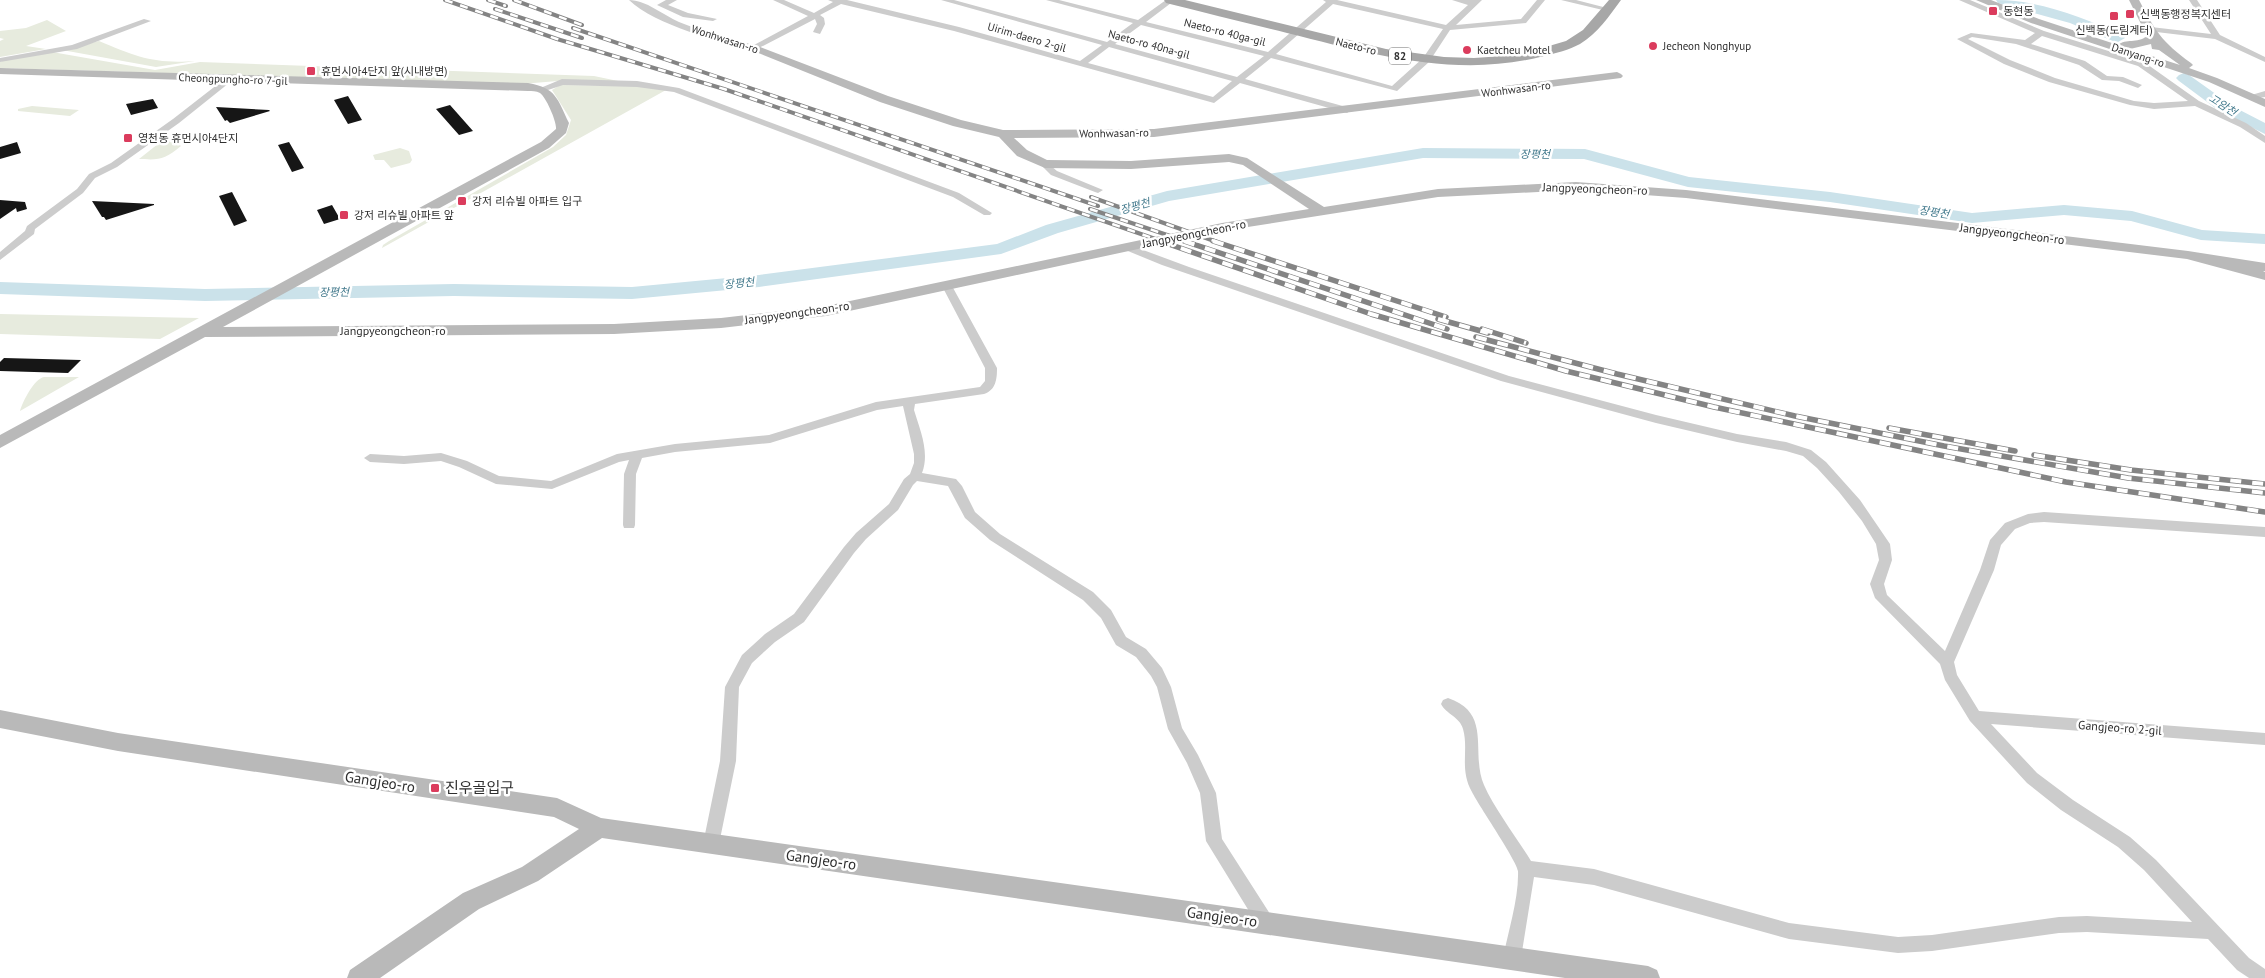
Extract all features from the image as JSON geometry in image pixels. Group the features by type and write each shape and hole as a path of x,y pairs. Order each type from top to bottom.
{"main road":[{"name":"Naeto-ro","path":"1170,0 1386,54 1445,63 1497,62 1555,49 1575,41 1586,33 1611,5"}],"street":[{"name":"Wonhwasan-ro","path":"633,0 652,13 706,34 756,48 884,99 957,123 1003,134 1154,133 1617,76"},
{"path":"645,0 686,15 713,19"},
{"path":"661,5 673,0"},
{"path":"777,0 816,15 822,20 817,32"},
{"name":"Naeto-ro 40na-gil","path":"945,0 1347,110"},
{"name":"Naeto-ro 40ga-gil","path":"1050,0 1270,55 1394,90 1426,60"},
{"path":"1081,64 1170,0"},
{"path":"1237,80 1298,32 1330,0 1448,28 1523,21 1541,0"},
{"path":"1456,0 1476,2"},
{"path":"1565,0 1611,5"},
{"path":"1963,0 2042,32 2141,64 2196,102 2243,125 2265,140"},
{"name":"Danyang-ro","path":"1981,0 2087,39 2144,56 2249,94 2265,103"},
{"path":"2129,59 2144,56 2157,45 2134,0"},
{"path":"2193,0 2217,37"},
{"path":"756,48 838,1"},
{"name":"Uirim-daero 2-gil","path":"838,1 956,29 1214,100 1237,80"},
{"path":"1426,60 1448,28 1476,2"},
{"path":"0,60 74,47 147,21"},
{"path":"2018,43 2026,43 2042,32"},
{"path":"2087,39 2140,45 2147,43 2152,33"},
{"path":"2152,33 2217,37 2265,60"},
{"path":"2152,33 2177,59 2249,94 2265,94"},
{"path":"2138,85 2120,79 2105,78 2082,63 2018,43 1971,35 1961,39 2007,62 2052,80 2133,103 2154,106 2196,102"},
{"name":"Cheongpungho-ro 7-gil","path":"0,71 509,86 542,89"},
{"path":"3,255 30,232 30,228 80,191 92,176 114,165 176,122 230,79"},
{"path":"542,89 562,82 637,84 676,90 956,195 987,213"},
{"path":"0,442 546,145 562,130 563,123 548,94 542,89"},
{"path":"1003,134 1022,153 1044,164 1054,173 1098,190"},
{"path":"1044,164 1131,165 1228,158 1247,162 1314,207"},
{"name":"Jangpyeongcheon-ro","path":"201,332 666,328 826,311 1314,207 1438,193 1506,188 1576,186 1686,194 2265,266"},
{"path":"1127,247 1220,282 1283,302 1449,361 1533,387 1730,437 1793,449 1812,456 1862,510 1884,546 1886,555 1883,568 1876,580 1876,588 1882,598 1947,662 1950,676 1975,717 2032,778 2067,805 2098,824 2150,865 2243,964 2264,978"},
{"name":"Jangpyeongcheon-ro","path":"2188,256 2265,276"},
{"path":"370,458 404,460 440,457 463,464 496,480 540,485 559,484 617,458 675,448 770,439 876,406 979,392 984,390 991,382 991,368 988,359 947,286"},
{"path":"711,844 728,761 732,686 738,674 760,646 799,618 849,550 866,531 894,507 908,482 915,476 920,463 920,454 908,410 909,402"},
{"path":"629,525 630,474 636,454"},
{"path":"915,476 952,482 959,492 964,508 979,524 995,537 1088,596 1106,614 1121,641 1148,661 1164,687 1175,729 1193,760 1208,793 1214,842 1266,923"},
{"path":"1947,662 1986,570 1995,543 2010,526 2028,519 2044,518 2265,532"},
{"path":"1448,704 1465,717 1471,730 1472,770 1477,787 1526,868 1525,888 1512,958"},
{"name":"Gangjeo-ro 2-gil","path":"1975,717 2265,739"},
{"name":"Gangjeo-ro","path":"0,719 118,742 557,808 599,828 1648,978"},
{"path":"358,978 471,900 530,874 599,828"},
{"path":"1526,868 1594,877 1737,918 1789,930 1856,941 1898,945 1932,943 2059,925 2211,931"}],"shaded area":[{"path":"47,20 66,31 26,46 46,49 0,57 0,41 4,39 0,38 0,31 26,28"},
{"path":"99,41 146,58 181,62 195,61 156,67 62,50"},
{"path":"52,52 155,70 200,62 594,76 618,81 558,81 521,84 0,68 0,62 5,60"},
{"path":"560,85 645,86 666,90 382,248 389,241 553,147 566,135 571,120 552,90"},
{"path":"32,106 79,110 70,116 18,111 18,109"},
{"path":"163,140 175,141 181,146 162,158 139,159"},
{"path":"400,148 409,151 412,160 410,163 391,168 384,160 375,160 373,155"},
{"path":"0,314 199,318 160,339 0,334"},
{"path":"44,377 79,377 20,411 26,396 33,386"}],"building":[{"path":"348,96 362,120 348,124 334,100"},
{"path":"153,99 158,108 131,115 126,104"},
{"path":"450,105 473,131 459,135 436,109"},
{"path":"216,107 270,111 230,123 227,120 225,121"},
{"path":"17,142 21,153 0,159 0,147"},
{"path":"289,142 304,168 292,172 278,145"},
{"path":"232,192 247,221 234,226 219,196"},
{"path":"0,200 25,202 27,209 17,212 16,208 0,219"},
{"path":"92,201 154,204 154,205 106,220"},
{"path":"332,205 340,219 324,224 317,210"},
{"path":"4,358 81,360 68,373 0,371 0,362"}],"waterway":[{"name":"고암천","path":"2003,0 2075,20 2118,38"},
{"name":"고암천","path":"2184,78 2228,110 2265,129"},
{"name":"장평천","path":"0,288 205,295 454,290 632,293 759,281 1001,249 1052,229 1167,196 1423,153 1585,154 1688,182 1830,197 1972,218 2064,210 2132,216 2201,235 2265,239"}],"railway":[{"path":"445,0 557,39 724,89 1164,242"},
{"path":"488,0 506,6"},
{"path":"514,0 582,25"},
{"path":"495,9 582,38"},
{"path":"573,28 1098,206"},
{"path":"1091,197 1217,242"},
{"path":"1090,209 1188,242"},
{"path":"1160,241 1371,314 1566,371 1714,407 2066,482 2265,512"},
{"path":"1184,241 1447,329"},
{"path":"1213,241 1446,317"},
{"path":"1438,319 1488,333"},
{"path":"1482,329 1526,343"},
{"path":"1476,337 1617,374 1795,416 1944,446 2128,478 2265,493"},
{"path":"1889,428 2015,451"},
{"path":"2034,455 2131,470 2265,484"}],"place":[{"name":"동현동","path":"1993,11"},
{"name":"신백동행정복지센터","path":"2130,14"},
{"name":"신백동(도림계터)","path":"2114,16"},
{"name":"Jecheon Nonghyup","path":"1653,46"},
{"name":"Kaetcheu Motel","path":"1467,50"},
{"name":"휴먼시아4단지 앞(시내방면)","path":"311,71"},
{"name":"영천동 휴먼시아4단지","path":"128,138"},
{"name":"강저 리슈빌 아파트 입구","path":"462,201"},
{"name":"강저 리슈빌 아파트 앞","path":"344,215"},
{"name":"진우골입구","path":"435,788"}]}
